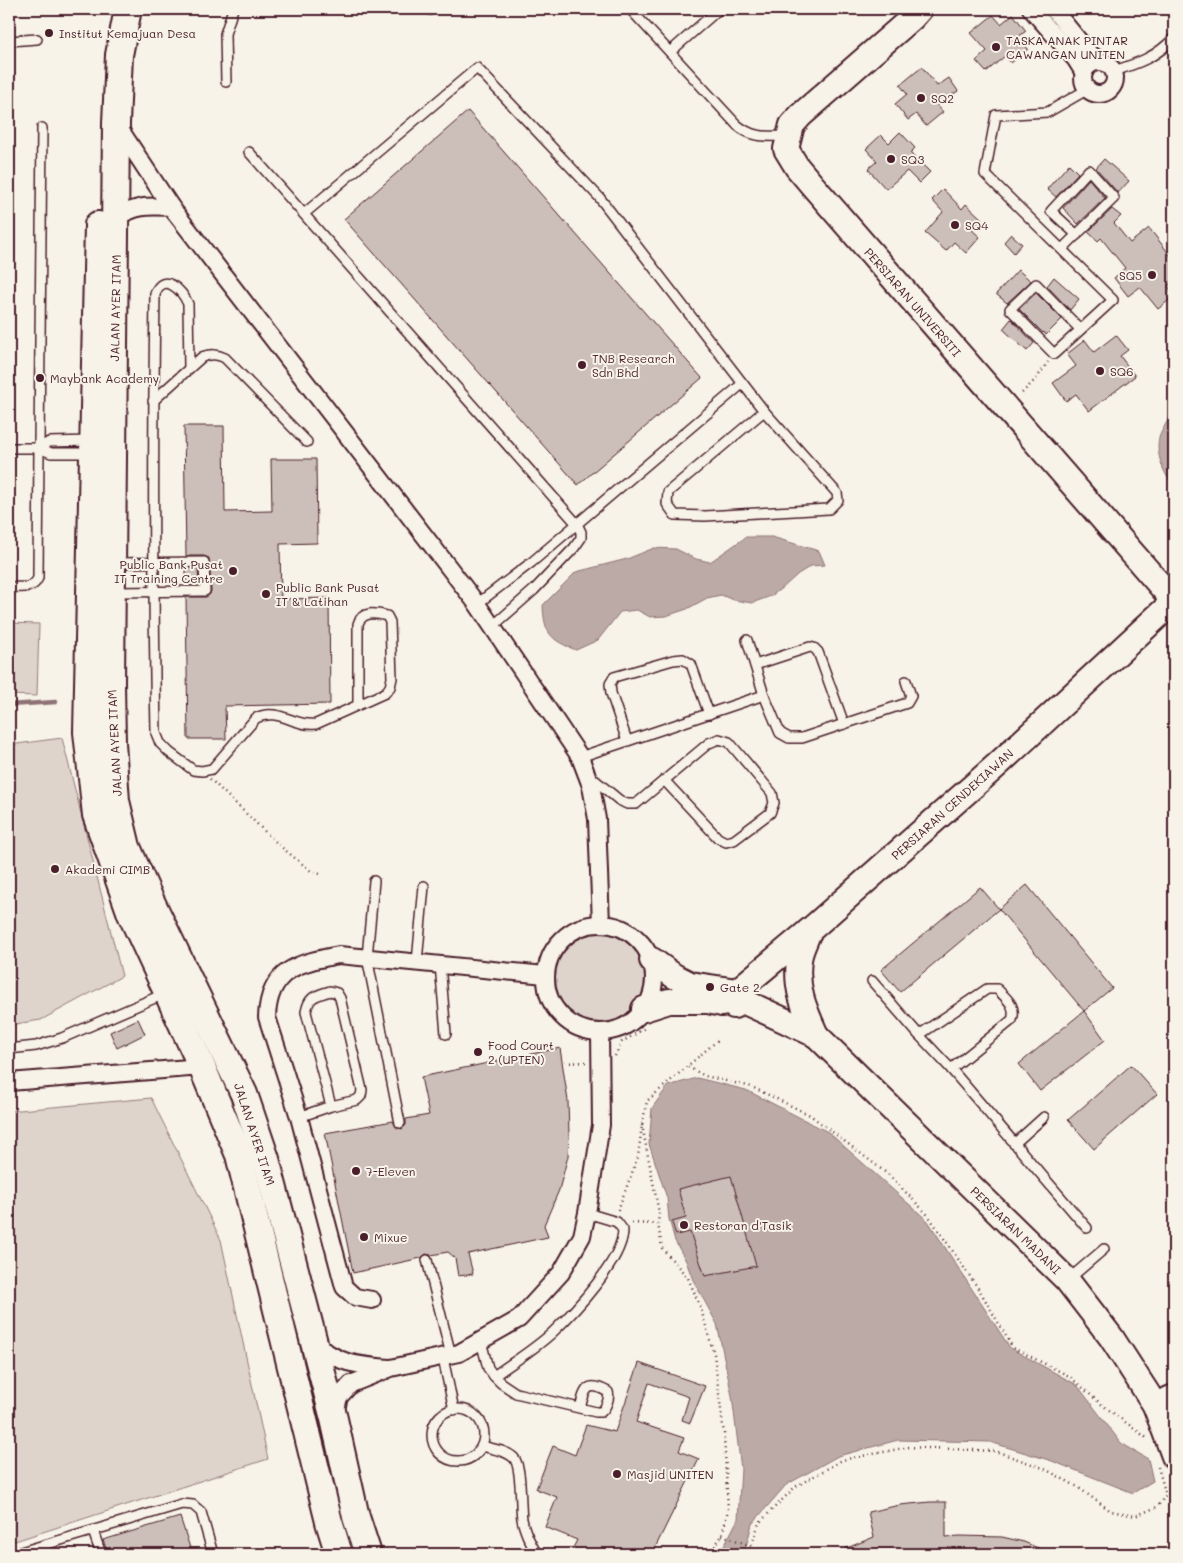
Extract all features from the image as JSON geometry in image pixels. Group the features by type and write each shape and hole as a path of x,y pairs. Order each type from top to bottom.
{"main road":[{"name":"JALAN AYER ITAM","path":"111,9 102,52 87,732 96,815 131,914 202,1067 239,1155 329,1522 339,1554"},
{"name":"JALAN AYER ITAM","path":"128,9 119,55 116,123 112,563 112,743 116,801 128,847 149,897 244,1094 266,1159 334,1419 356,1517 368,1554"}],"street":[{"path":"790,136 792,126 800,115 920,9"},
{"path":"1031,9 1076,60 1086,81 1098,94 1108,91 1115,82 1108,66 1089,53 1052,9"},
{"path":"1086,81 1090,64 1108,66"},
{"path":"116,123 171,207 477,604 580,757 591,786 597,819 601,924"},
{"name":"PERSIARAN UNIVERSITI","path":"790,136 786,149 797,167 1174,601"},
{"path":"116,217 146,206 171,207"},
{"path":"1136,636 1148,603 1148,572 1174,578"},
{"name":"PERSIARAN CENDEKIAWAN","path":"739,1000 809,930 996,766 1174,601"},
{"path":"739,1000 669,1001 648,1016 615,1030 600,1032 581,1028 564,1018 552,1003 548,994 545,975 554,949 566,935 582,926 601,924 620,927 643,945 652,960 674,976 690,984 739,1000 816,1035"},
{"path":"809,930 799,959 798,982 802,1003 816,1035"},
{"path":"372,1300 355,1297 344,1287 299,1117 267,1018 268,1002 274,986 281,975 291,968 311,960 339,955 545,975"},
{"path":"648,1016 654,981 652,960"},
{"path":"334,1419 339,1397 351,1384 391,1368 459,1353 519,1319 561,1273 582,1236 588,1214 601,1124 600,1032"},
{"name":"PERSIARAN MADANI","path":"816,1035 1066,1280 1165,1401 1165,1458"},
{"path":"9,1082 202,1067"},
{"path":"313,1343 330,1356 351,1364 391,1368"}],"lane":[{"path":"226,82 225,34 233,9"},
{"path":"630,9 737,125 746,132 757,136 790,136"},
{"path":"670,52 719,9"},
{"path":"1108,66 1140,63 1162,50 1174,38"},
{"path":"9,41 37,40"},
{"path":"305,213 477,68 599,197 742,384 837,493 838,500 828,508 705,516 675,515 667,504 668,492 764,411"},
{"path":"1080,329 1036,284 1010,309 1054,354 1113,300 985,174 996,115 1048,112 1086,81"},
{"path":"9,587 31,587 36,584 38,578 42,128"},
{"path":"249,152 305,213 577,524 581,532 581,538 574,548 534,590 492,627"},
{"path":"1062,249 1076,236 1114,198 1089,170 1051,212 1076,236"},
{"path":"190,368 188,304 184,294 177,287 170,284 162,284 157,287 155,294 153,591 156,733 160,743 193,770 212,769 256,718 273,714 284,716 298,724 316,724 385,693 390,687 392,678 390,622 387,616 380,614 366,614 360,618 358,624 358,705"},
{"path":"154,401 202,357 210,354 219,355 225,358 307,442"},
{"path":"477,604 532,562 742,384"},
{"path":"9,448 39,448 50,453 93,447"},
{"path":"112,563 204,562 205,591 112,592"},
{"path":"748,640 764,694 780,733 789,738 802,738 907,703 911,696 906,681"},
{"path":"755,665 810,647 814,648 818,652 844,724"},
{"path":"626,741 610,693 610,684 614,677 673,660 683,659 691,664 709,714"},
{"path":"580,757 764,694"},
{"path":"586,774 619,800 627,804 636,804 664,780 709,743 719,739 729,742 772,793 774,803 770,813 734,840 726,842 718,838 664,780"},
{"path":"374,880 367,957 400,1123"},
{"path":"417,962 424,886"},
{"path":"440,964 446,1034"},
{"path":"872,981 951,1069 1087,1228"},
{"path":"919,1035 986,989 997,989 1013,1006 1014,1014 1012,1020 951,1069"},
{"path":"299,1117 331,1106 357,1100 361,1096 362,1090 340,998 337,993 330,990 314,996 308,1002 306,1012 331,1106"},
{"path":"9,1049 36,1046 62,1038 167,992"},
{"path":"1014,1144 1044,1117"},
{"path":"494,1376 552,1333 594,1288 620,1247 623,1230 616,1222 588,1214"},
{"path":"1066,1280 1104,1248"},
{"path":"427,1260 447,1357 454,1410"},
{"path":"481,1340 488,1368 501,1383 516,1393 580,1408"},
{"path":"454,1410 470,1412 477,1417 484,1430 482,1446 477,1454 470,1459 452,1461 437,1451 433,1443 432,1434 439,1418 446,1412 454,1410"},
{"path":"482,1446 506,1452 515,1458 519,1468 522,1521 533,1548 538,1554"},
{"path":"14,1554 182,1504 193,1505 201,1512 213,1554"},
{"path":"93,1531 101,1554"}],"path":[{"path":"1022,393 1037,378 1054,354"},
{"path":"202,771 272,839 311,871 320,874"},
{"path":"565,1063 614,1060 622,1042 648,1016"},
{"path":"658,1224 616,1222 638,1157 647,1101 719,1039"},
{"path":"688,1067 705,1076 752,1087 810,1115 889,1175 928,1215 980,1291 1013,1348 1069,1376 1101,1404 1152,1442"},
{"path":"642,1125 659,1213 658,1224 662,1248 688,1278 700,1306 714,1354 724,1434 728,1510 722,1535 710,1554"},
{"path":"749,1554 750,1545 759,1523 795,1487 842,1460 909,1447 995,1451 1043,1468 1076,1486 1111,1510 1135,1516 1157,1508 1166,1495 1165,1458"},
{"path":"722,1535 750,1545"}],"shaded area":[{"path":"1174,410 1174,486 1161,464 1158,444 1162,431"},
{"path":"746,537 772,537 819,551 825,565 811,566 771,596 752,603 734,600 721,595 707,598 687,609 666,616 650,617 637,610 620,612 598,640 576,650 554,639 547,629 543,605 576,572 627,559 654,548 676,549 696,559 710,562"},
{"path":"9,623 39,624 37,696 9,695"},
{"name":"Akademi CIMB","path":"62,738 122,976 41,1020 9,1025 9,745"},
{"path":"600,933 618,936 633,946 643,961 646,979 643,997 633,1012 618,1022 600,1025 582,1022 567,1012 557,997 554,979 557,961 567,946 582,936"},
{"path":"697,1078 746,1090 828,1132 928,1221 1010,1348 1077,1385 1121,1443 1148,1459 1153,1481 1133,1493 1052,1461 990,1442 898,1440 838,1456 786,1485 752,1524 744,1554 720,1554 738,1519 741,1469 732,1396 717,1324 693,1280 686,1261 675,1241 669,1219 667,1198 649,1144 652,1108 668,1086"},
{"path":"151,1098 221,1240 268,1459 9,1543 9,1111"}],"building":[{"path":"1013,14 1026,31 1018,37 1028,49 1011,63 1005,56 986,72 976,61 987,51 971,33 993,15 1001,24"},
{"name":"SQ2","path":"922,67 937,86 949,78 958,91 937,105 943,112 926,126 916,114 908,120 895,104 907,94 900,85"},
{"path":"468,111 702,378 578,485 344,219"},
{"name":"SQ3","path":"900,132 915,148 910,153 930,172 919,183 907,171 886,189 868,169 877,161 866,149 881,135 889,143"},
{"path":"1104,159 1129,181 1118,193 1096,168"},
{"path":"1069,164 1078,173 1056,197 1047,189"},
{"path":"1089,179 1105,198 1078,224 1063,208"},
{"name":"SQ4","path":"943,189 962,209 966,204 982,219 972,230 980,237 966,253 954,242 946,251 925,233 943,212 932,200"},
{"name":"SQ5","path":"1112,209 1121,216 1114,223 1130,243 1149,228 1174,260 1174,281 1168,286 1174,296 1158,309 1140,287 1128,296 1114,278 1125,268 1101,238 1098,241 1088,232"},
{"path":"1011,234 1022,244 1014,253 1004,242"},
{"path":"1018,270 1031,281 1007,303 996,294"},
{"path":"1054,277 1079,299 1070,310 1047,286"},
{"path":"1036,293 1062,319 1046,335 1019,309"},
{"path":"1011,319 1034,343 1027,351 1003,329"},
{"name":"SQ6","path":"1116,335 1128,350 1120,356 1135,376 1089,411 1076,394 1066,401 1053,383 1076,366 1067,354 1085,340 1094,352"},
{"name":"Public Bank Pusat IT Training Centre","path":"184,426 224,426 225,512 272,511 271,459 316,459 317,543 280,544 281,599 329,598 330,704 225,706 226,739 188,739 186,597 206,597 211,591 209,558 204,556 186,556"},
{"path":"186,568 198,568 199,585 186,585"},
{"path":"1027,885 1112,988 1084,1011 999,909"},
{"path":"980,887 999,909 900,992 881,970"},
{"path":"1084,1011 1105,1040 1040,1091 1019,1064"},
{"path":"138,1019 145,1034 117,1048 110,1032"},
{"path":"560,1048 568,1101 568,1156 559,1190 544,1225 548,1237 468,1254 473,1274 458,1276 455,1258 448,1252 426,1254 421,1258 353,1273 325,1133 393,1121 396,1127 402,1129 406,1125 406,1119 429,1115 421,1077"},
{"path":"1131,1065 1157,1094 1094,1149 1068,1120"},
{"path":"731,1176 756,1266 705,1276 690,1232 676,1235 672,1222 686,1218 678,1189"},
{"name":"Masjid UNITEN","path":"639,1363 705,1386 690,1423 682,1420 689,1397 649,1383 636,1422 684,1438 679,1451 699,1459 652,1554 570,1554 577,1540 545,1527 557,1497 536,1489 553,1446 575,1455 586,1425 615,1432"},
{"path":"946,1502 946,1537 1002,1537 1024,1542 1052,1554 832,1554 874,1537 868,1512 900,1505"},
{"path":"180,1517 192,1554 108,1554 103,1540"}],"waterway":[{"path":"9,705 56,702"}],"place":[{"name":"Institut Kemajuan Desa","path":"49,33"},
{"name":"TASKA ANAK PINTAR CAWANGAN UNITEN","path":"996,47"},
{"name":"SQ2","path":"921,98"},
{"name":"SQ3","path":"891,159"},
{"name":"SQ4","path":"955,225"},
{"name":"SQ5","path":"1152,275"},
{"name":"TNB Research Sdn Bhd","path":"582,365"},
{"name":"SQ6","path":"1100,371"},
{"name":"Maybank Academy","path":"40,378"},
{"name":"Public Bank Pusat IT Training Centre","path":"233,571"},
{"name":"Public Bank Pusat IT & Latihan","path":"266,594"},
{"name":"Akademi CIMB","path":"55,869"},
{"name":"Gate 2","path":"710,987"},
{"name":"Food Court 2 (UPTEN)","path":"478,1052"},
{"name":"7-Eleven","path":"356,1171"},
{"name":"Restoran d'Tasik","path":"684,1225"},
{"name":"Mixue","path":"364,1237"},
{"name":"Masjid UNITEN","path":"617,1474"}]}
